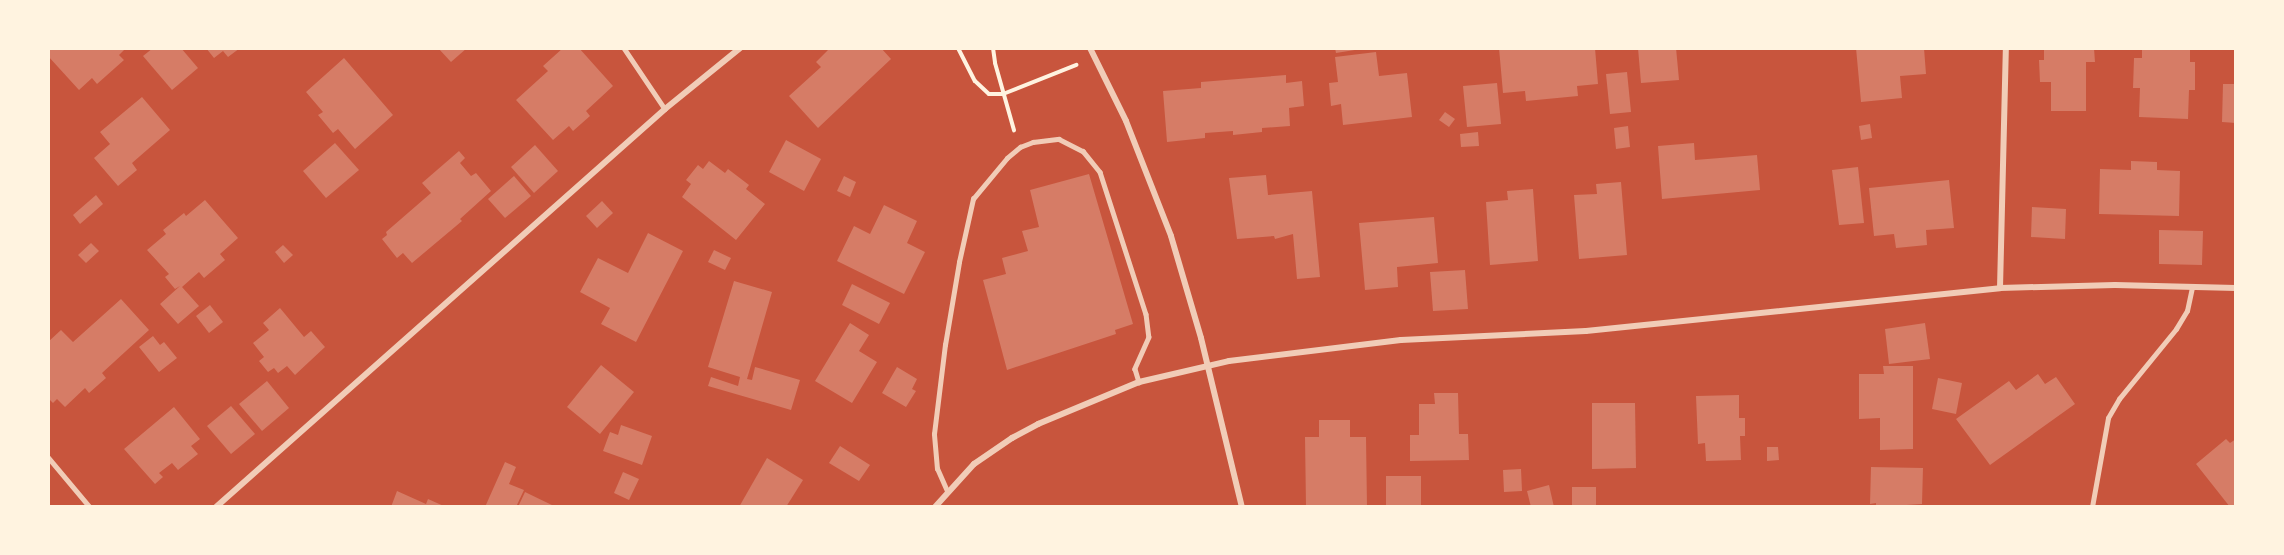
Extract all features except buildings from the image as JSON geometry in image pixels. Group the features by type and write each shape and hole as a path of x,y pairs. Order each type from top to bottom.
{"street":[{"path":"216,507 666,109 740,48"},
{"path":"1090,48 1126,121 1153,188 1191,302 1242,507"},
{"path":"2000,288 2006,48"},
{"path":"935,507 947,491 974,465 1012,438 1071,408 1139,382 1207,365 1350,345 1586,331 2000,288 2115,285 2236,288"}],"lane":[{"path":"624,48 666,109"},
{"path":"947,491 937,469 934,455 937,400 959,262 973,199 1006,158 1020,147 1046,139 1059,139 1083,152 1100,172 1146,314 1149,337 1135,369 1139,382"},
{"path":"2092,507 2108,418 2119,399 2176,329 2187,311 2192,287"},
{"path":"48,457 90,507"}],"path":[{"path":"958,48 975,81 989,94 1003,94 1077,64"},
{"path":"993,48 1003,94 1020,147"}]}
